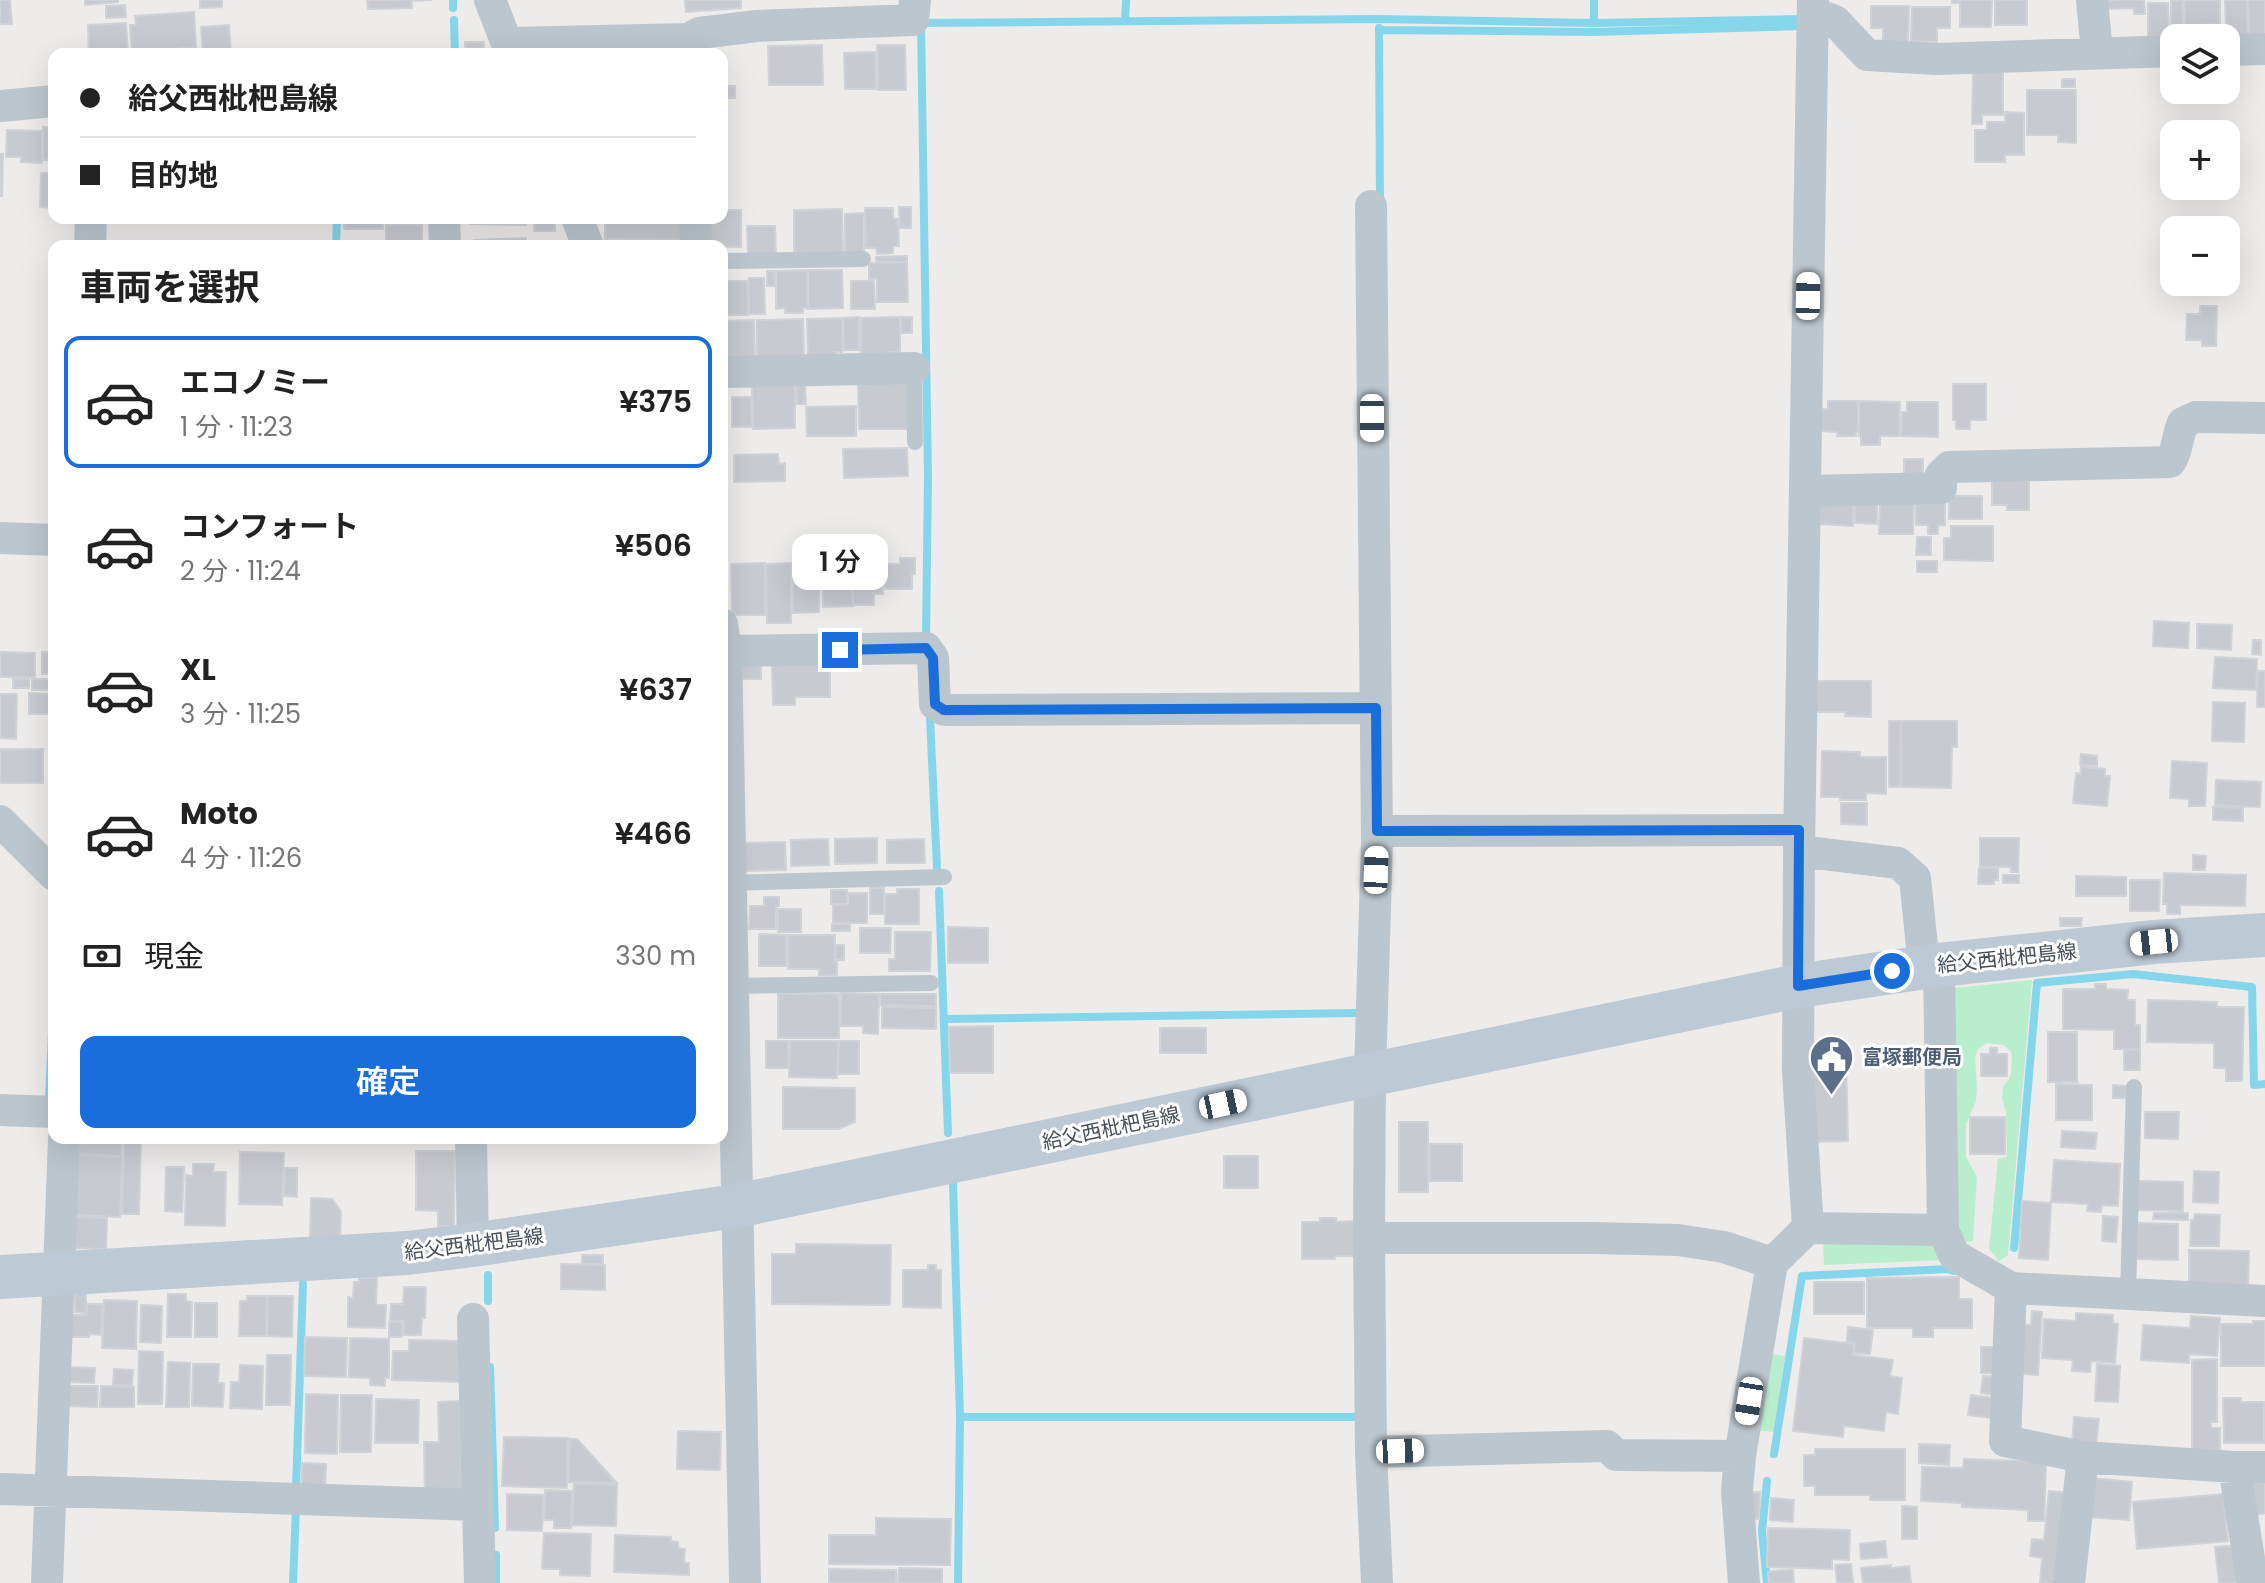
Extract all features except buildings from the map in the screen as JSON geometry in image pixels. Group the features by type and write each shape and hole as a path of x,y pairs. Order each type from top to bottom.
{"main road":[{"name":"給父西枇杷島線","path":"0,1277 407,1253 736,1206 1798,986 1931,966 2154,942 2265,935"}],"street":[{"path":"490,0 509,48 688,46 699,33 757,26 913,20 915,0"},
{"path":"2092,0 2097,52"},
{"path":"1813,7 1835,21 1867,55 1936,59 2160,51"},
{"path":"1808,1228 1798,1072 1798,986 1813,7"},
{"path":"2240,50 2265,49"},
{"path":"0,106 48,102"},
{"path":"1371,206 1377,831 1369,1238 1371,1452 1377,1583"},
{"path":"728,372 914,368"},
{"path":"1805,491 1941,488 1941,475 1949,467 2170,462 2175,455 2183,423 2196,417 2265,418"},
{"path":"0,538 48,540"},
{"path":"728,638 926,648 933,658 935,704 944,710 1376,708"},
{"path":"0,821 48,869"},
{"path":"1377,831 1799,840 1898,863 1915,878 1931,966 1943,1230 1954,1255 2011,1288 2265,1301"},
{"path":"728,864 745,1583"},
{"path":"0,1110 48,1112"},
{"path":"47,1583 64,1144"},
{"path":"471,1144 473,1245"},
{"path":"1744,1583 1737,1491 1740,1456 1772,1263 1808,1228 1943,1230"},
{"path":"1369,1238 1678,1240 1724,1247 1772,1263"},
{"path":"2011,1288 2005,1441 2083,1457 2249,1467 2253,1583"},
{"path":"473,1319 480,1583"},
{"path":"1371,1452 1607,1446 1616,1455 1740,1456"},
{"path":"2069,1583 2083,1457"},
{"path":"0,1489 478,1505"}],"lane":[{"path":"728,261 863,259"},
{"path":"914,368 915,442"},
{"path":"730,883 944,877"},
{"path":"729,993 931,983"},
{"path":"2128,1294 2134,1087"}],"green space":[{"path":"2032,980 2008,1255 1999,1261 1989,1249 1998,1159 2007,1157 2006,1112 2002,1099 2003,1086 2011,1072 2012,1053 2004,1045 1987,1043 1978,1049 1975,1057 1976,1101 1966,1124 1966,1157 1977,1177 1973,1241 1959,1243 1946,989"},
{"path":"1823,1236 1930,1237 1945,1260 1824,1265"},
{"path":"1767,1353 1785,1356 1774,1432 1756,1430"}],"waterway":[{"path":"453,0 453,8"},
{"path":"1125,21 1126,0"},
{"path":"1594,0 1594,23"},
{"path":"920,636 926,636 928,478 921,23 1379,19 1594,23 1800,19"},
{"path":"454,20 455,48"},
{"path":"1379,30 1593,32 1802,26"},
{"path":"1379,28 1380,202"},
{"path":"336,240 337,224"},
{"path":"930,717 937,869"},
{"path":"939,891 948,1133"},
{"path":"2014,1248 2037,983 2133,974 2252,987 2254,1085 2265,1084"},
{"path":"944,1019 1358,1013"},
{"path":"953,1183 960,1417 958,1583"},
{"path":"1774,1454 1802,1276 1954,1271"},
{"path":"488,1275 488,1301"},
{"path":"296,1488 303,1284"},
{"path":"490,1367 495,1528"},
{"path":"960,1417 1355,1417"},
{"path":"1767,1481 1762,1531 1767,1583"},
{"path":"293,1583 296,1509"},
{"path":"496,1555 496,1583"}],"place":[{"name":"富塚郵便局","path":"1831,1096"}],"route":[{"path":"840,650 926,648 933,658 935,704 944,710 1376,708 1377,831 1799,830 1798,986 1892,971"}]}
